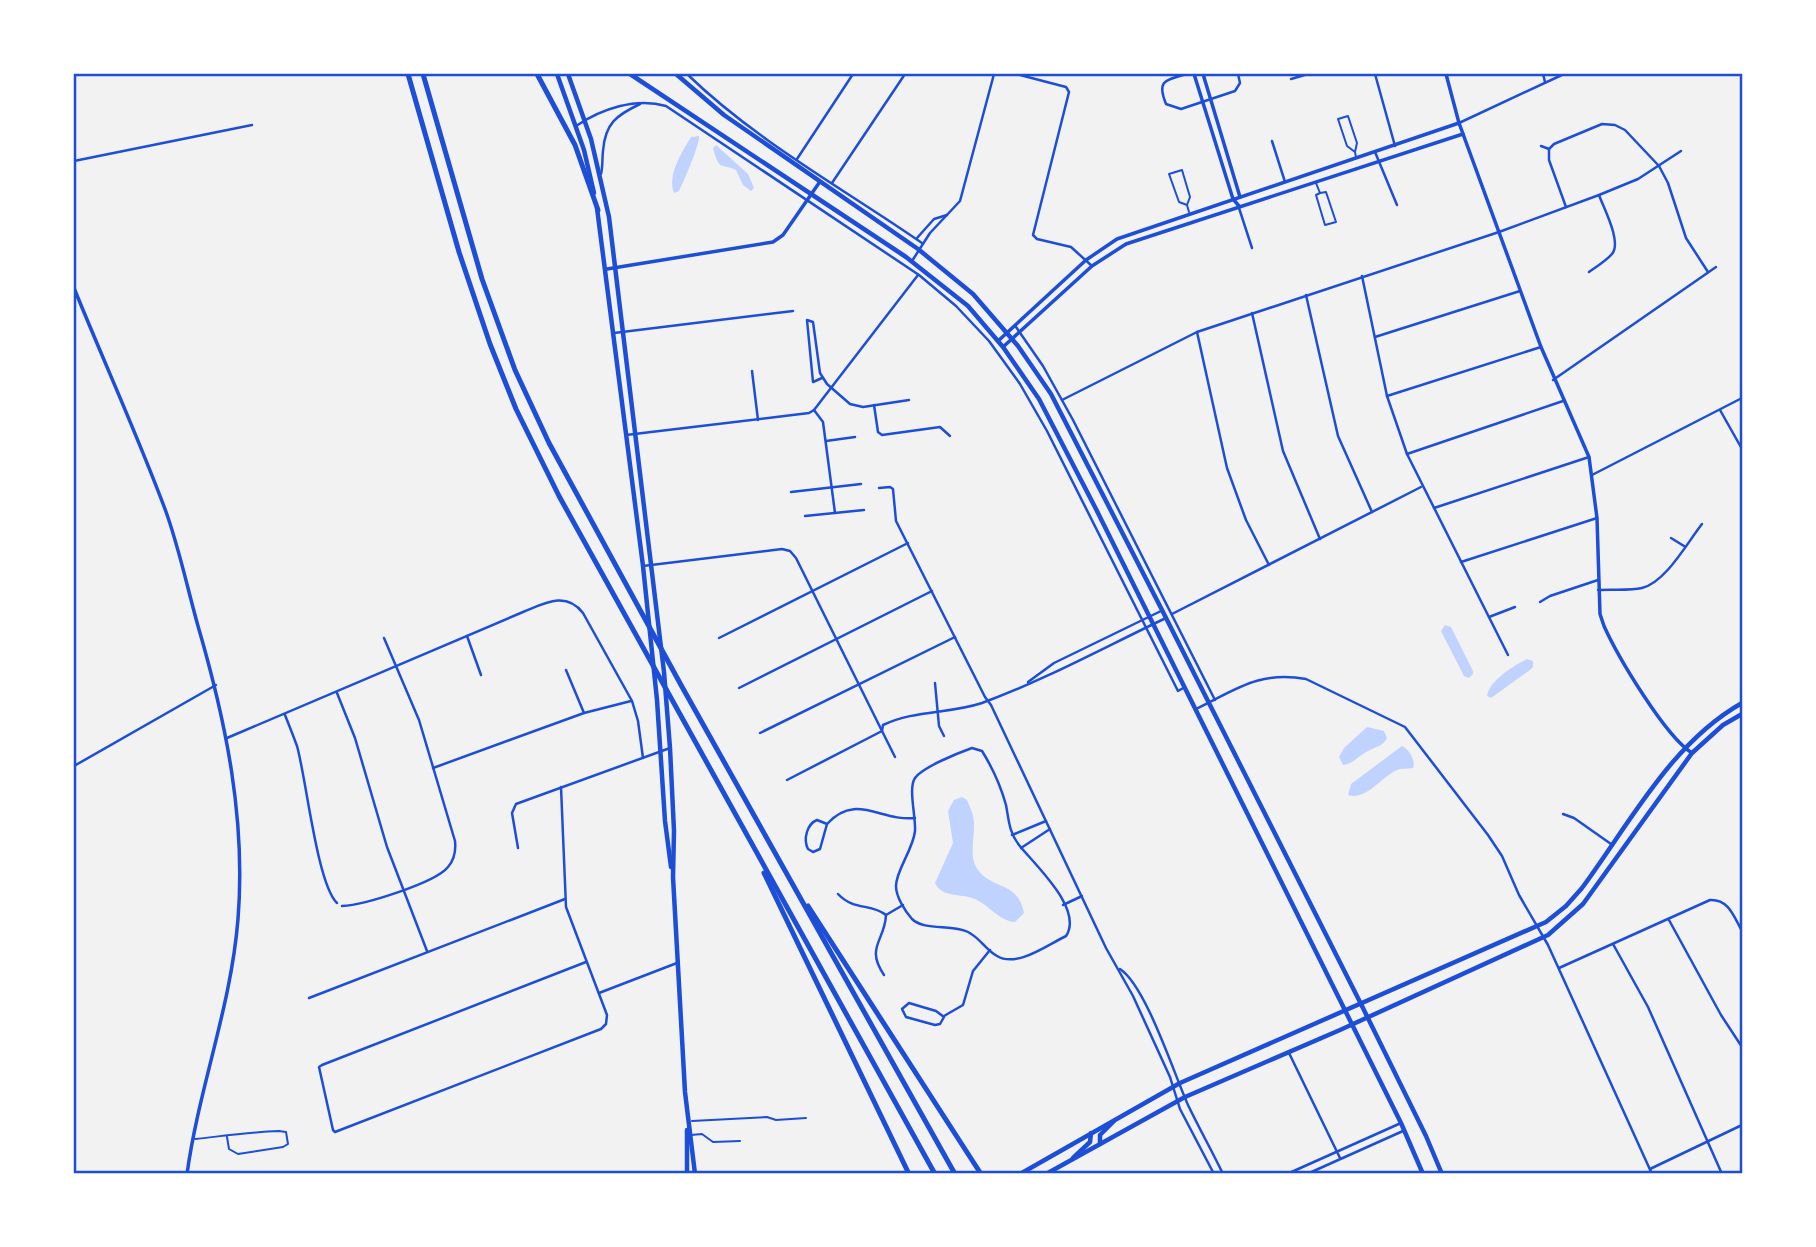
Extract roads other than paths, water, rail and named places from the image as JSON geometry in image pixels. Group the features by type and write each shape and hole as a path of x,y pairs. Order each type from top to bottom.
{"highway":[{"path":"408,74 468,281 511,396 559,496 935,1174"},
{"path":"422,74 482,279 515,370 569,483 955,1174"},
{"path":"537,74 575,145 598,210"},
{"path":"739,820 909,1174"},
{"path":"784,869 981,1174"}],"main road":[{"path":"557,74 576,126 598,210 607,269 643,566 668,849 673,877"},
{"path":"568,74 601,174 609,216 664,672 674,831 673,877 687,1122 687,1174"},
{"path":"630,74 912,261 968,306 1003,347 1039,399 1196,709 1401,1123 1423,1174"},
{"path":"676,74 724,115 819,183 913,245 973,294 1009,333 1051,394 1361,1004 1442,1174"},
{"path":"1127,543 1134,540"},
{"path":"1020,1174 1180,1083 1538,927 1572,900 1684,748 1718,716 1742,703"},
{"path":"1046,1174 1185,1097 1544,937 1566,922 1583,904 1692,753 1723,724 1742,714"},
{"path":"1100,1144 1100,1135 1116,1118"},
{"path":"687,1122 695,1174"},
{"path":"1070,1161 1090,1142 1091,1133"}],"street":[{"path":"687,74 705,91 797,159 922,243"},
{"path":"797,159 853,74"},
{"path":"832,183 904,74"},
{"path":"912,261 922,243 961,197 994,74"},
{"path":"1016,74 1069,90 1033,232 1037,239 1071,247 1092,266"},
{"path":"1186,74 1168,79 1162,89 1166,103 1181,109 1237,89 1240,83 1238,74"},
{"path":"1194,74 1207,100 1240,197 1239,206"},
{"path":"1203,74 1207,100 1233,199 1239,206 1252,248"},
{"path":"1291,79 1308,74"},
{"path":"1375,74 1395,146"},
{"path":"1446,74 1459,123 1553,380 1589,457 1597,518 1600,614 1609,638 1643,693 1684,748 1692,753"},
{"path":"1543,74 1545,82"},
{"path":"992,345 1016,327 1086,260 1117,239 1459,123 1564,74"},
{"path":"576,126 592,116 643,102 656,103 675,111 919,275 956,306 992,345 1019,383 1047,431 1178,691 1185,687"},
{"path":"601,174 604,144 612,123 620,114 643,102"},
{"path":"1566,207 1549,160 1549,149 1572,136 1608,124 1625,130 1659,166 1668,183 1686,238 1708,272"},
{"path":"74,161 252,125"},
{"path":"997,352 1092,266 1126,244 1463,134"},
{"path":"1272,141 1285,182"},
{"path":"1401,144 1404,153"},
{"path":"1541,146 1549,149"},
{"path":"1062,400 1197,332 1499,232 1599,195 1638,179 1681,151"},
{"path":"1375,152 1397,205"},
{"path":"1313,173 1316,181"},
{"path":"607,269 772,243 783,235 823,177"},
{"path":"1589,272 1611,255 1615,246 1599,195"},
{"path":"913,245 934,219 947,215"},
{"path":"1553,380 1716,267"},
{"path":"626,435 804,414 814,410 919,275"},
{"path":"1362,276 1387,396 1407,454 1508,655"},
{"path":"74,288 165,509 216,685 227,738 239,831 238,919 227,999 187,1174"},
{"path":"1375,337 1520,291"},
{"path":"1306,295 1338,436 1372,512"},
{"path":"614,333 793,311"},
{"path":"1252,313 1283,451 1320,539"},
{"path":"822,378 813,382 807,320 813,322 819,370 831,388 854,406 909,400"},
{"path":"1016,327 1062,400 1215,700"},
{"path":"1197,332 1227,468 1247,520 1269,565"},
{"path":"1387,396 1541,347"},
{"path":"752,371 758,419"},
{"path":"1592,475 1742,398"},
{"path":"1407,454 1564,401"},
{"path":"874,405 878,432 882,435 940,427 950,436"},
{"path":"814,410 823,422 835,513"},
{"path":"1720,410 1742,449"},
{"path":"826,441 855,437"},
{"path":"1434,508 1589,457"},
{"path":"791,492 861,484"},
{"path":"1172,614 1423,486"},
{"path":"879,488 893,489 896,521 1050,829 1106,948 1120,969 1177,1101 1214,1174"},
{"path":"805,516 864,510"},
{"path":"1461,562 1597,518"},
{"path":"1598,590 1633,589 1650,585 1667,571 1702,524"},
{"path":"1671,538 1684,546"},
{"path":"719,638 908,543"},
{"path":"643,566 782,549 794,554 895,757"},
{"path":"1540,602 1598,580"},
{"path":"739,688 932,591"},
{"path":"227,738 551,601 568,600 583,613 632,701 638,721 642,758"},
{"path":"1489,617 1515,607"},
{"path":"1025,684 1054,663 1162,610"},
{"path":"787,780 879,734 883,726 902,717 966,708 987,701 1057,672 1166,618"},
{"path":"467,636 481,675"},
{"path":"760,733 955,637"},
{"path":"342,906 373,901 442,872 454,856 455,841 414,708 384,638"},
{"path":"566,670 583,713"},
{"path":"1196,709 1248,683 1269,676 1306,679 1405,727 1492,841 1507,866 1519,895 1559,968 1651,1171 1742,1125"},
{"path":"935,683 939,726 944,736"},
{"path":"74,766 216,685"},
{"path":"336,692 355,738 387,847 427,951"},
{"path":"433,768 583,713 632,701"},
{"path":"284,714 298,747 323,873 331,896 337,902"},
{"path":"518,848 513,807 670,748"},
{"path":"975,748 984,753 1005,803 1012,835 1047,874 1063,905 1070,925 1066,936 1012,960 997,956 967,932 953,927 920,924 911,918 897,894 896,883 914,839 915,818 912,787 915,778 950,758 975,748"},
{"path":"561,787 565,899 568,915 599,993 607,1020 601,1028 335,1132 319,1067 586,962"},
{"path":"827,824 817,820 812,822 806,842 810,851 816,852 820,849 827,824 839,814 855,807 890,817 915,818"},
{"path":"1563,814 1574,818 1614,846"},
{"path":"1012,835 1046,821"},
{"path":"1021,848 1050,829"},
{"path":"838,894 852,905 879,910 886,915"},
{"path":"1063,905 1082,896"},
{"path":"309,998 565,899"},
{"path":"1559,968 1710,900 1719,900 1729,906 1742,931"},
{"path":"886,915 903,905"},
{"path":"884,975 876,960 875,948 885,925 886,915"},
{"path":"1668,919 1721,1015 1742,1046"},
{"path":"1613,944 1648,1007 1722,1174"},
{"path":"944,1017 914,1003 906,1004 902,1009 906,1017 935,1026 940,1024 944,1017 963,1005 973,971 989,950"},
{"path":"599,993 678,963"},
{"path":"1120,969 1132,980 1223,1174"},
{"path":"1289,1052 1340,1158"},
{"path":"1287,1174 1401,1123"},
{"path":"1307,1174 1404,1130"}],"lane":[{"path":"1355,152 1347,146 1338,119 1348,116 1357,143 1357,159"},
{"path":"1187,205 1179,202 1169,174 1182,170 1190,197 1187,205 1189,213"},
{"path":"1316,181 1320,194"},
{"path":"1326,192 1336,222 1325,225 1316,195 1320,194 1326,192"},
{"path":"687,1122 767,1117 806,1118"},
{"path":"194,1139 279,1131 286,1132 288,1144 238,1154 229,1149 227,1137"},
{"path":"690,1135 702,1134 713,1142 740,1141"}],"water":[{"path":"699,136 679,191 674,193 672,179 676,164 691,137"},
{"path":"716,145 748,174 754,188 751,191 743,185 736,170 719,164 713,148"},
{"path":"1445,625 1451,627 1473,671 1469,678 1464,676 1441,631"},
{"path":"1527,659 1533,661 1530,670 1491,698 1487,696 1497,680"},
{"path":"1367,727 1384,731 1387,738 1381,745 1343,765 1339,757 1344,748"},
{"path":"1402,746 1411,755 1413,768 1391,773 1361,795 1348,795 1351,784"},
{"path":"962,797 967,800 973,816 975,864 984,876 1011,891 1021,903 1024,913 1015,922 1004,919 975,899 942,891 935,883 953,843 948,811 954,800"}]}
